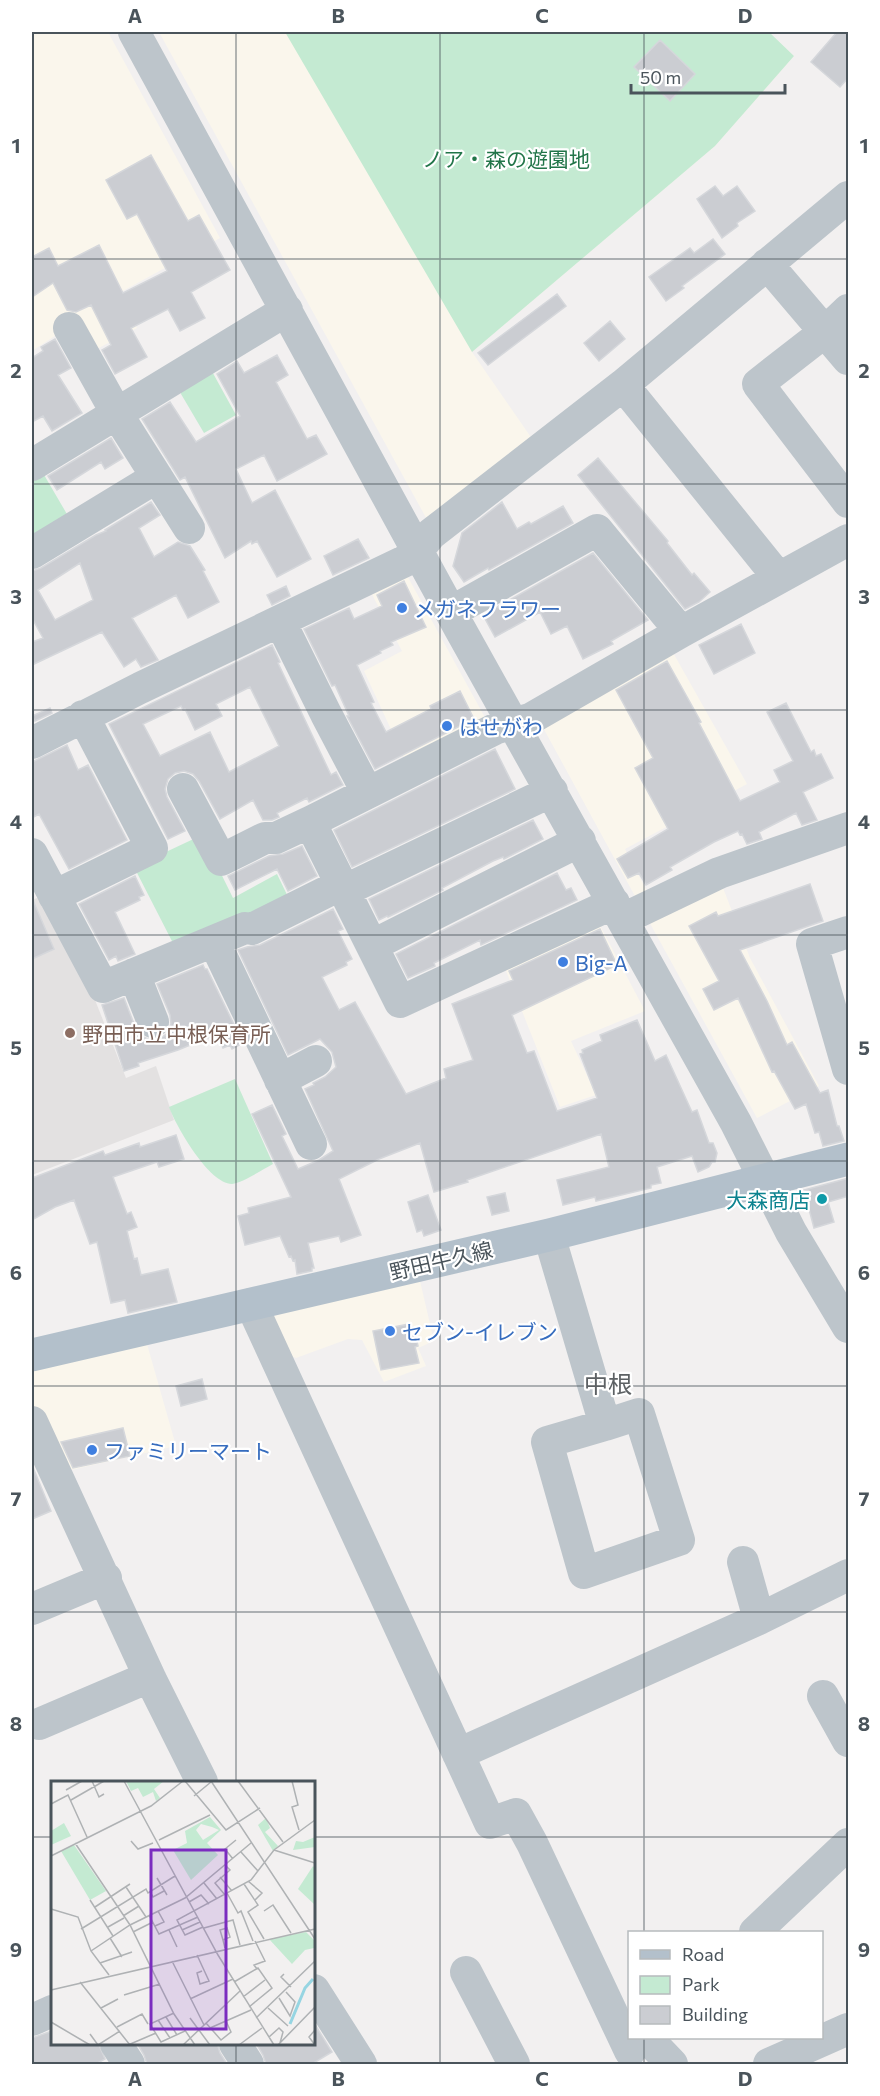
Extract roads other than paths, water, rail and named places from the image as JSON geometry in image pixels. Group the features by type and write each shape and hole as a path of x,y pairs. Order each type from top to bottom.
{"main road":[{"name":"野田牛久線","path":"32,1355 549,1234 849,1160"}],"street":[{"path":"134,32 417,551 736,1123 791,1232 849,1327"},
{"path":"32,743 83,716 405,561 431,534 623,385 849,197"},
{"path":"767,264 849,359"},
{"path":"32,465 287,310"},
{"path":"849,310 826,332 758,384 849,502"},
{"path":"69,328 117,414 189,528"},
{"path":"623,385 778,577"},
{"path":"32,553 157,477"},
{"path":"451,612 597,531 681,632"},
{"path":"183,789 221,860 264,838 276,838 310,822 497,728 530,719 778,577 849,540"},
{"path":"280,621 367,792"},
{"path":"54,896 152,849 83,716"},
{"path":"32,854 103,987 245,928 252,929 330,890 356,885 552,791"},
{"path":"310,822 400,1002 619,911 849,828"},
{"path":"373,945 580,841"},
{"path":"847,1060 812,944 849,932"},
{"path":"214,941 311,1144"},
{"path":"134,974 153,1022"},
{"path":"280,1080 316,1061"},
{"path":"549,1234 605,1425"},
{"path":"251,1304 490,1823 516,1814 628,2036"},
{"path":"639,1414 679,1540 584,1573 547,1442 605,1425 639,1414"},
{"path":"32,1422 106,1578 151,1680 202,1781"},
{"path":"742,1562 759,1618"},
{"path":"458,1754 849,1575"},
{"path":"32,1610 106,1578"},
{"path":"39,1724 141,1680 151,1680"},
{"path":"823,1696 849,1741"},
{"path":"756,1931 849,1844"},
{"path":"466,1972 514,2064"},
{"path":"315,1992 360,2064"},
{"path":"32,2020 51,2011"},
{"path":"770,2064 849,2029"},
{"path":"117,2045 129,2064"},
{"path":"236,2045 249,2064"},
{"path":"634,2048 672,2064"}],"place":[{"name":"メガネフラワー","path":"402,608"},
{"name":"はせがわ","path":"447,726"},
{"name":"Big-A","path":"563,962"},
{"name":"野田市立中根保育所","path":"70,1033"},
{"name":"大森商店","path":"822,1199"},
{"name":"セブン-イレブン","path":"390,1331"},
{"name":"ファミリーマート","path":"92,1450"}],"district":[{"name":"中根","path":"608,1383"}],"park label":[{"name":"ノア・森の遊園地","path":"506,158"}]}
